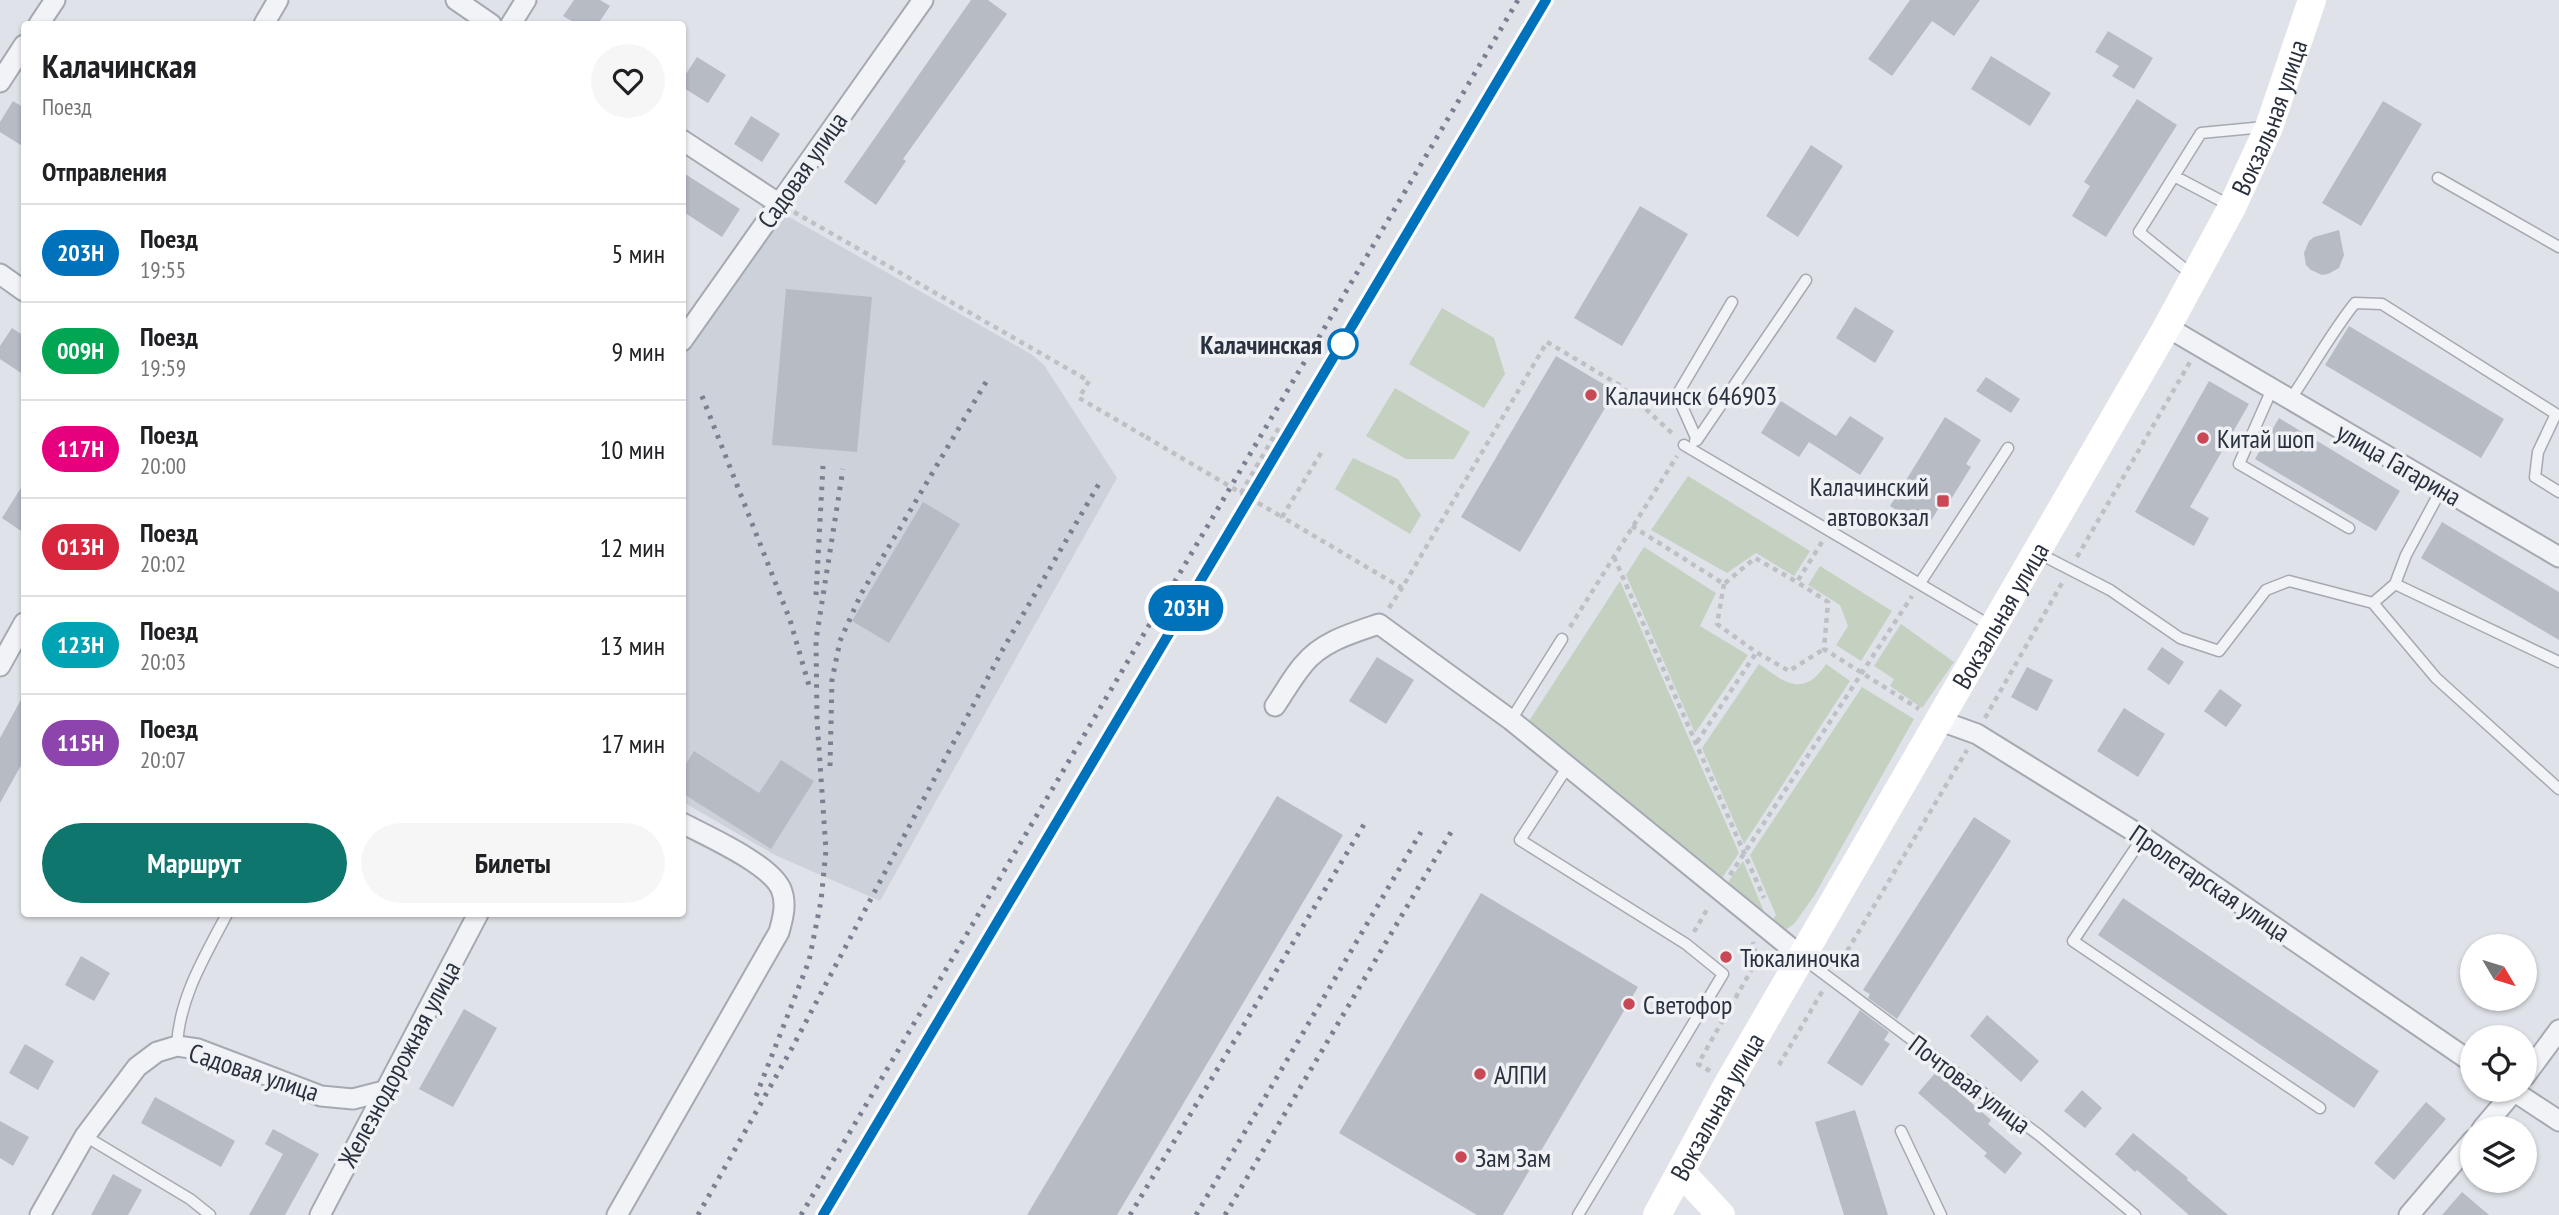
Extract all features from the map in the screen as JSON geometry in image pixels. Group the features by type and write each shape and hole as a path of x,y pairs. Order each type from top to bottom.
{"main road":[{"name":"Вокзальная улица","path":"1657,1215 1729,1082 2167,327 2232,207 2269,127 2312,0"},
{"path":"1681,1172 1721,1215"}],"street":[{"path":"40,21 55,0"},
{"path":"266,21 278,0"},
{"path":"456,0 487,21"},
{"path":"513,21 526,0"},
{"name":"Садовая улица","path":"686,335 923,0"},
{"path":"0,82 21,50"},
{"path":"686,142 778,203"},
{"path":"0,274 21,289"},
{"name":"улица Гагарина","path":"2167,327 2559,557"},
{"path":"1275,706 1304,663 1323,647 1379,624 1511,720 1802,957"},
{"path":"0,666 21,628"},
{"name":"Пролетарская улица","path":"1938,720 1977,734 2143,837 2460,1054"},
{"path":"617,1215 779,932 785,912 781,889 761,866 686,825"},
{"name":"Железнодорожная улица","path":"320,1215 476,917"},
{"path":"2537,1060 2559,1030"},
{"name":"Садовая улица","path":"40,1215 85,1136 137,1067 157,1052 177,1046 198,1049 321,1096 353,1098 384,1091"},
{"path":"2493,1116 2504,1102"},
{"path":"2536,1102 2559,1121"},
{"path":"2409,1215 2460,1155"}],"lane":[{"path":"2194,277 2138,232 2201,133 2269,127"},
{"path":"2174,176 2232,207"},
{"path":"2438,178 2559,247"},
{"path":"1684,445 1697,440 1806,280"},
{"path":"1697,440 1677,395 1732,302"},
{"path":"2290,400 2318,360 2336,326 2355,303 2382,304 2556,414 2538,452 2535,477 2559,492"},
{"path":"2272,389 2238,464 2349,528"},
{"path":"1684,445 1992,626"},
{"path":"1920,583 2008,448"},
{"path":"2373,603 2395,584 2406,555 2442,488"},
{"path":"2035,552 2110,590 2180,638 2219,651 2266,590 2289,580 2373,603 2436,678 2559,789"},
{"path":"2395,584 2559,662"},
{"path":"1511,720 1562,639"},
{"path":"1567,766 1520,840 1686,944 1724,974 1578,1215"},
{"path":"2143,837 2073,940 2319,1108"},
{"path":"177,1046 178,1024 186,998 225,917"},
{"name":"Почтовая улица","path":"1802,957 2039,1136 2136,1215"},
{"path":"1901,1131 1941,1215"},
{"path":"85,1136 190,1199 210,1215"}],"path":[{"path":"778,203 1089,381 1079,398 1402,588 1547,342 1621,386 1684,445 1562,639"},
{"path":"1835,970 1977,734 2199,346"},
{"path":"1241,493 1281,424"},
{"path":"1282,517 1321,453"},
{"path":"1633,526 1724,584"},
{"path":"1797,582 1830,530"},
{"path":"1614,556 1771,915 1753,942 1758,960 1698,1064 1729,1082"},
{"path":"1755,558 1828,601 1824,649 1789,671 1756,652 1717,624 1724,584 1755,558"},
{"path":"1686,944 1920,583"},
{"path":"1824,649 1938,720"},
{"path":"1696,742 1756,652"},
{"path":"1779,1065 1828,982"}],"shaded area":[{"path":"789,217 1031,354 1044,365 1117,478 880,901 775,855 686,804 686,352 775,221"}],"green space":[{"path":"1442,308 1494,338 1505,374 1484,408 1409,364"},
{"path":"1395,388 1470,432 1454,459 1406,459 1366,436"},
{"path":"1353,458 1398,479 1421,515 1410,534 1335,489"},
{"path":"1688,476 1810,551 1794,576 1756,553 1727,573 1651,530"},
{"path":"1644,547 1716,593 1700,626 1748,655 1695,733 1626,575"},
{"path":"1820,566 1892,611 1861,661 1836,645 1848,626 1840,605 1808,585"},
{"path":"1620,581 1739,853 1718,884 1527,724"},
{"path":"1901,624 1954,662 1922,708 1890,686 1894,679 1874,666"},
{"path":"1759,664 1778,677 1795,684 1810,681 1826,664 1850,681 1744,844 1702,748"},
{"path":"1862,687 1914,719 1814,896 1794,924 1785,930 1777,930 1769,925 1776,915 1750,855"},
{"path":"1743,861 1765,914 1761,921 1724,888"}],"building":[{"path":"574,0 600,0 610,6 600,21 572,21 563,16"},
{"path":"971,0 988,0 1007,14 903,159 906,161 876,205 844,182"},
{"path":"1910,0 1980,0 1954,36 1932,21 1892,76 1868,59"},
{"path":"2108,31 2153,58 2134,89 2112,76 2119,66 2095,52"},
{"path":"1991,56 2051,93 2030,126 1971,89"},
{"path":"697,57 726,75 708,103 686,89 686,74"},
{"path":"2137,99 2177,125 2106,237 2072,216 2090,186 2084,182"},
{"path":"13,101 21,106 21,145 0,132 0,122"},
{"path":"2383,101 2422,124 2361,226 2322,203"},
{"path":"751,116 780,134 762,162 734,144"},
{"path":"1811,145 1843,166 1798,237 1766,216"},
{"path":"686,175 740,209 722,237 686,214"},
{"path":"1640,206 1688,234 1622,346 1574,318"},
{"path":"2339,230 2344,255 2339,268 2322,275 2311,270 2306,265 2304,253 2309,241"},
{"path":"786,289 872,297 857,452 772,445"},
{"path":"1855,307 1894,331 1875,363 1836,338"},
{"path":"2349,326 2504,419 2481,458 2325,365"},
{"path":"12,328 21,334 21,373 0,359 0,346"},
{"path":"1556,356 1615,391 1520,552 1461,517"},
{"path":"1986,377 2020,399 2011,413 1976,391"},
{"name":"Китай шоп","path":"2209,381 2249,404 2190,507 2209,518 2194,546 2135,512"},
{"path":"1781,401 1836,436 1850,416 1884,438 1860,475 1809,442 1799,457 1761,433"},
{"path":"1945,417 1981,440 1966,464 1971,467 1948,504 1943,501 1926,529 1890,506"},
{"path":"2279,418 2400,491 2376,531 2255,459"},
{"path":"21,488 21,531 2,518"},
{"path":"923,502 960,524 889,643 852,621"},
{"path":"2442,522 2559,592 2559,640 2421,558"},
{"path":"2162,647 2184,662 2169,685 2147,669"},
{"path":"1377,657 1414,680 1386,724 1349,701"},
{"path":"2027,667 2053,680 2037,711 2011,697"},
{"path":"2220,689 2242,705 2226,727 2204,711"},
{"path":"21,700 21,765 0,803 0,738"},
{"path":"2124,708 2165,734 2138,777 2097,751"},
{"path":"694,751 759,793 781,760 814,781 771,849 686,796 686,764"},
{"path":"1277,796 1343,835 1117,1215 1027,1215"},
{"path":"1974,817 2011,841 1897,1019 1868,998 1870,994 1863,990"},
{"name":"АЛПИ","path":"1481,893 1638,987 1503,1215 1477,1215 1339,1133"},
{"path":"2123,898 2379,1071 2354,1108 2098,935"},
{"path":"81,956 110,973 94,1001 65,985"},
{"path":"464,1009 497,1028 453,1107 419,1089"},
{"path":"1860,1010 1889,1032 1884,1040 1890,1044 1862,1086 1827,1063"},
{"path":"1987,1015 2039,1061 2021,1082 1970,1036"},
{"path":"25,1044 54,1061 38,1090 9,1073"},
{"path":"1936,1072 1991,1120 1988,1124 2022,1153 2005,1174 1984,1156 1987,1153 1918,1093"},
{"path":"2082,1090 2102,1108 2085,1128 2064,1111"},
{"path":"155,1097 235,1141 221,1167 141,1123"},
{"path":"2426,1102 2446,1119 2394,1180 2374,1163"},
{"path":"1855,1110 1888,1215 1844,1215 1815,1122"},
{"path":"0,1121 29,1137 13,1166 0,1158"},
{"path":"273,1129 319,1154 285,1215 249,1215 283,1154 265,1144"},
{"path":"2133,1133 2228,1215 2189,1215 2137,1170 2135,1172 2115,1154"},
{"path":"113,1174 142,1190 128,1215 91,1215"},
{"path":"2463,1193 2489,1215 2442,1215"}],"railway":[{"path":"801,1215 1518,0"},
{"path":"823,1215 1546,0"},
{"path":"830,766 832,680 840,641 861,594 986,382"},
{"path":"702,396 790,620 810,689"},
{"path":"816,595 823,466"},
{"path":"756,1096 809,961 821,901 826,850 817,720 816,640 843,469"},
{"path":"698,1215 792,1048 1003,649 1100,482"},
{"path":"1130,1215 1366,821"},
{"path":"1225,1215 1454,827"},
{"path":"1196,1215 1421,832"}],"train":[{"name":"203Н","path":"823,1215 1546,0"}],"place":[{"name":"Калачинская","path":"1343,344"},
{"name":"Калачинск 646903","path":"1591,395"},
{"name":"Китай шоп","path":"2203,438"},
{"name":"Калачинский автовокзал","path":"1943,501"},
{"name":"Тюкалиночка","path":"1726,957"},
{"name":"Светофор","path":"1629,1004"},
{"name":"АЛПИ","path":"1480,1074"},
{"name":"Зам Зам","path":"1461,1157"}]}
